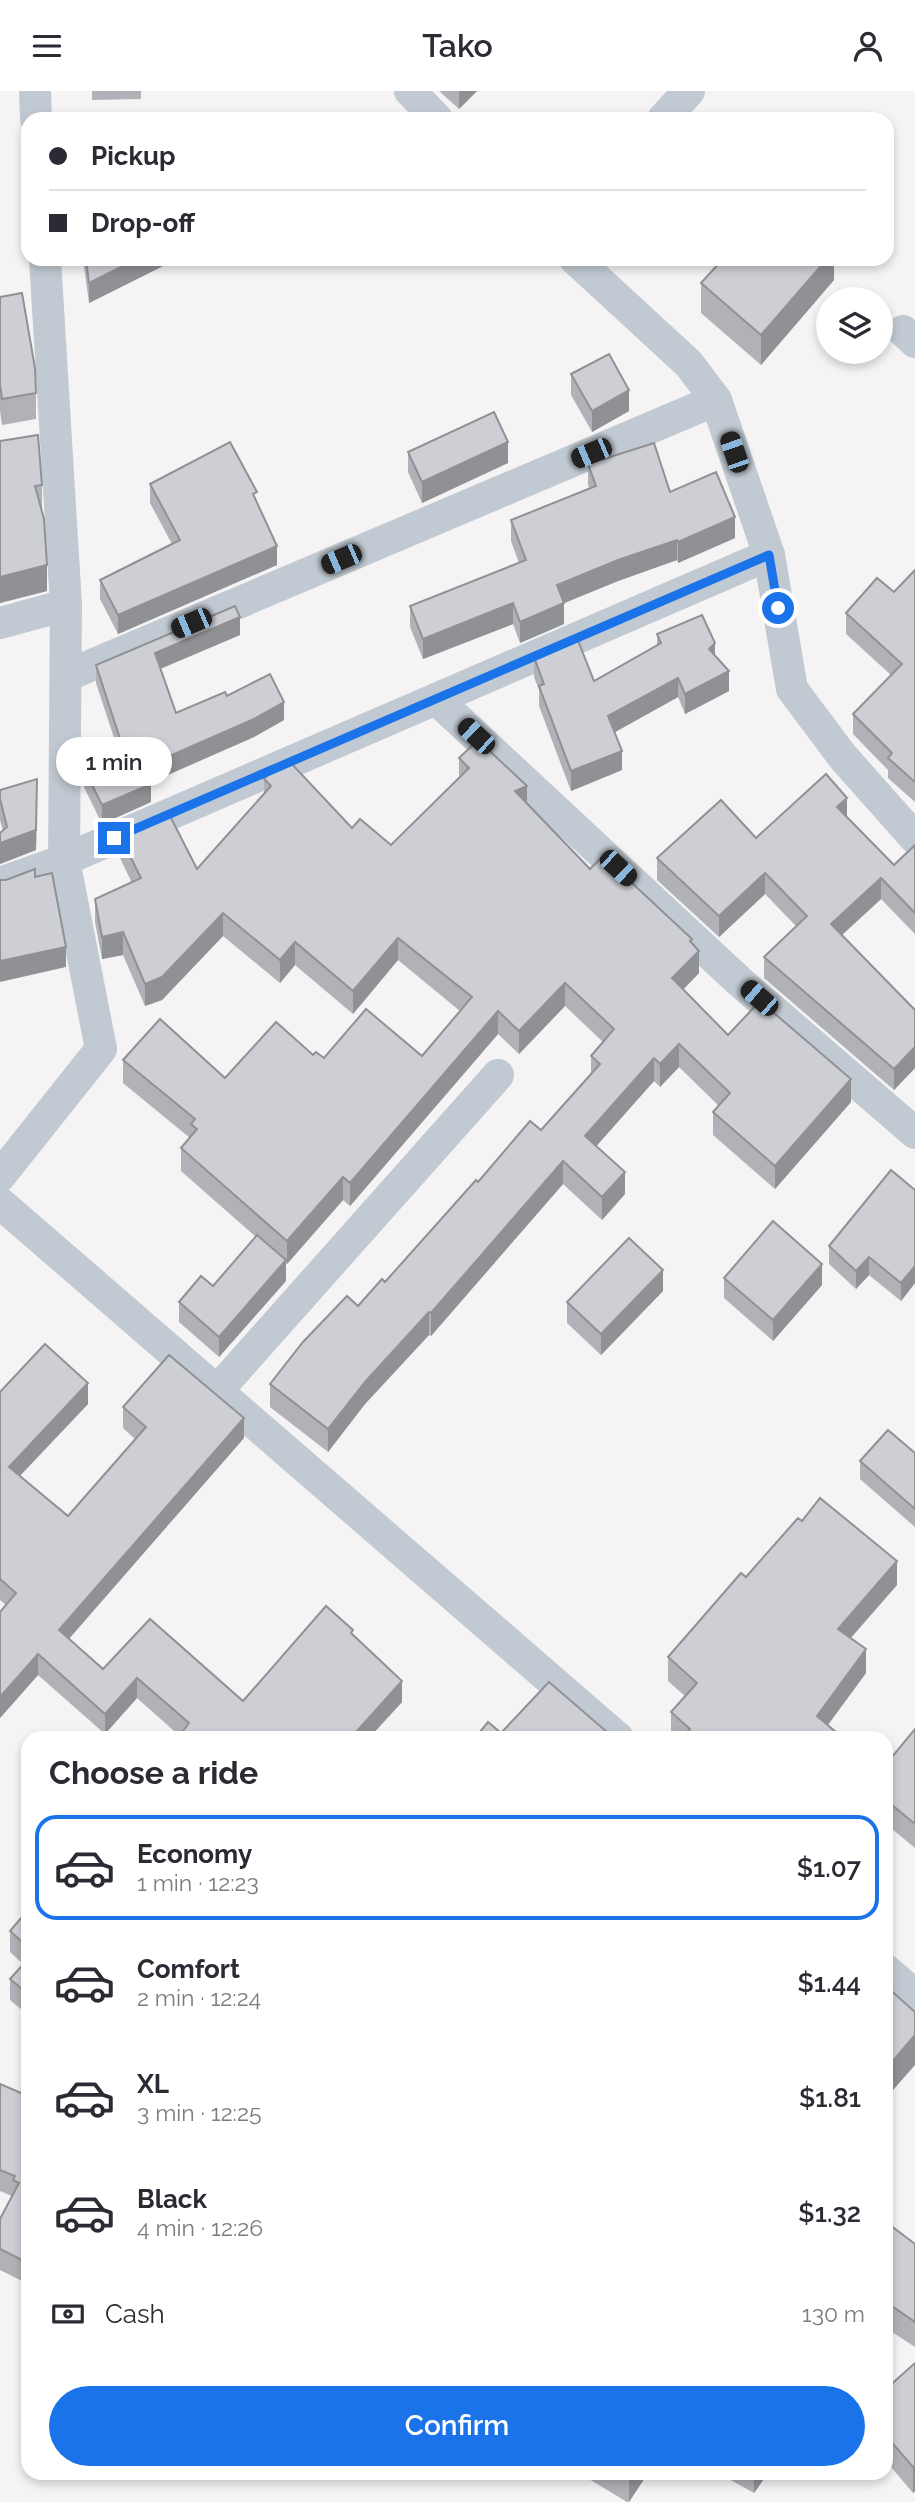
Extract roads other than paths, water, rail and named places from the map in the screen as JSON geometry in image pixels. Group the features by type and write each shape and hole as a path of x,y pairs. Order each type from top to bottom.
{"street":[{"path":"35,91 36,112"},
{"path":"410,91 430,112"},
{"path":"670,112 689,91"},
{"path":"0,1176 101,1049 64,860 66,605 45,266"},
{"path":"583,266 689,364 716,400 769,555 792,689 843,757 915,838"},
{"path":"66,676 716,400"},
{"path":"22,442 56,433"},
{"path":"0,883 64,860 769,555"},
{"path":"0,622 66,605"},
{"path":"436,699 739,982 915,1133"},
{"path":"216,1391 498,1075"},
{"path":"0,1203 610,1731"},
{"path":"893,1976 915,1995"}]}
